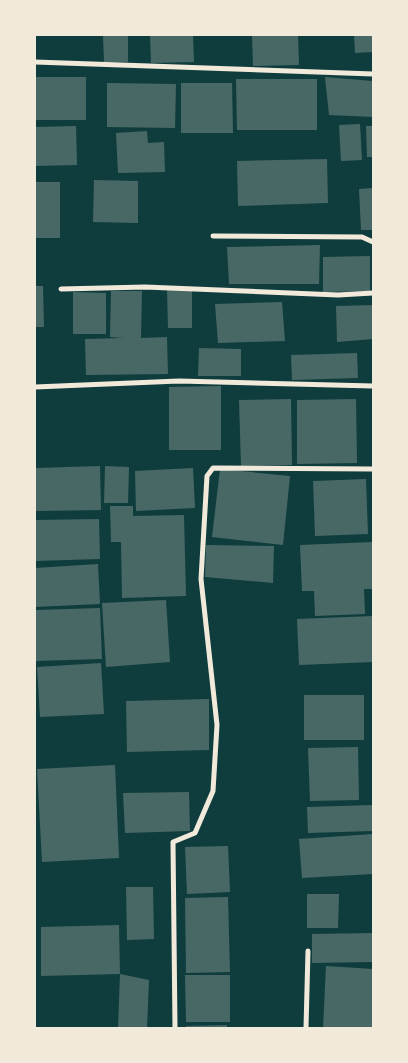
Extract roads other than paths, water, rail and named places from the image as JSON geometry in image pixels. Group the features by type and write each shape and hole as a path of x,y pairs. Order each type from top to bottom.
{"street":[{"path":"35,62 373,74"},
{"path":"212,236 362,237 373,242"},
{"path":"60,288 145,287 338,295 373,293"},
{"path":"35,387 179,381 373,386"},
{"path":"175,1028 173,842 195,833 213,791 217,725 201,579 207,476 213,468 373,469"},
{"path":"306,1028 308,951"}]}
